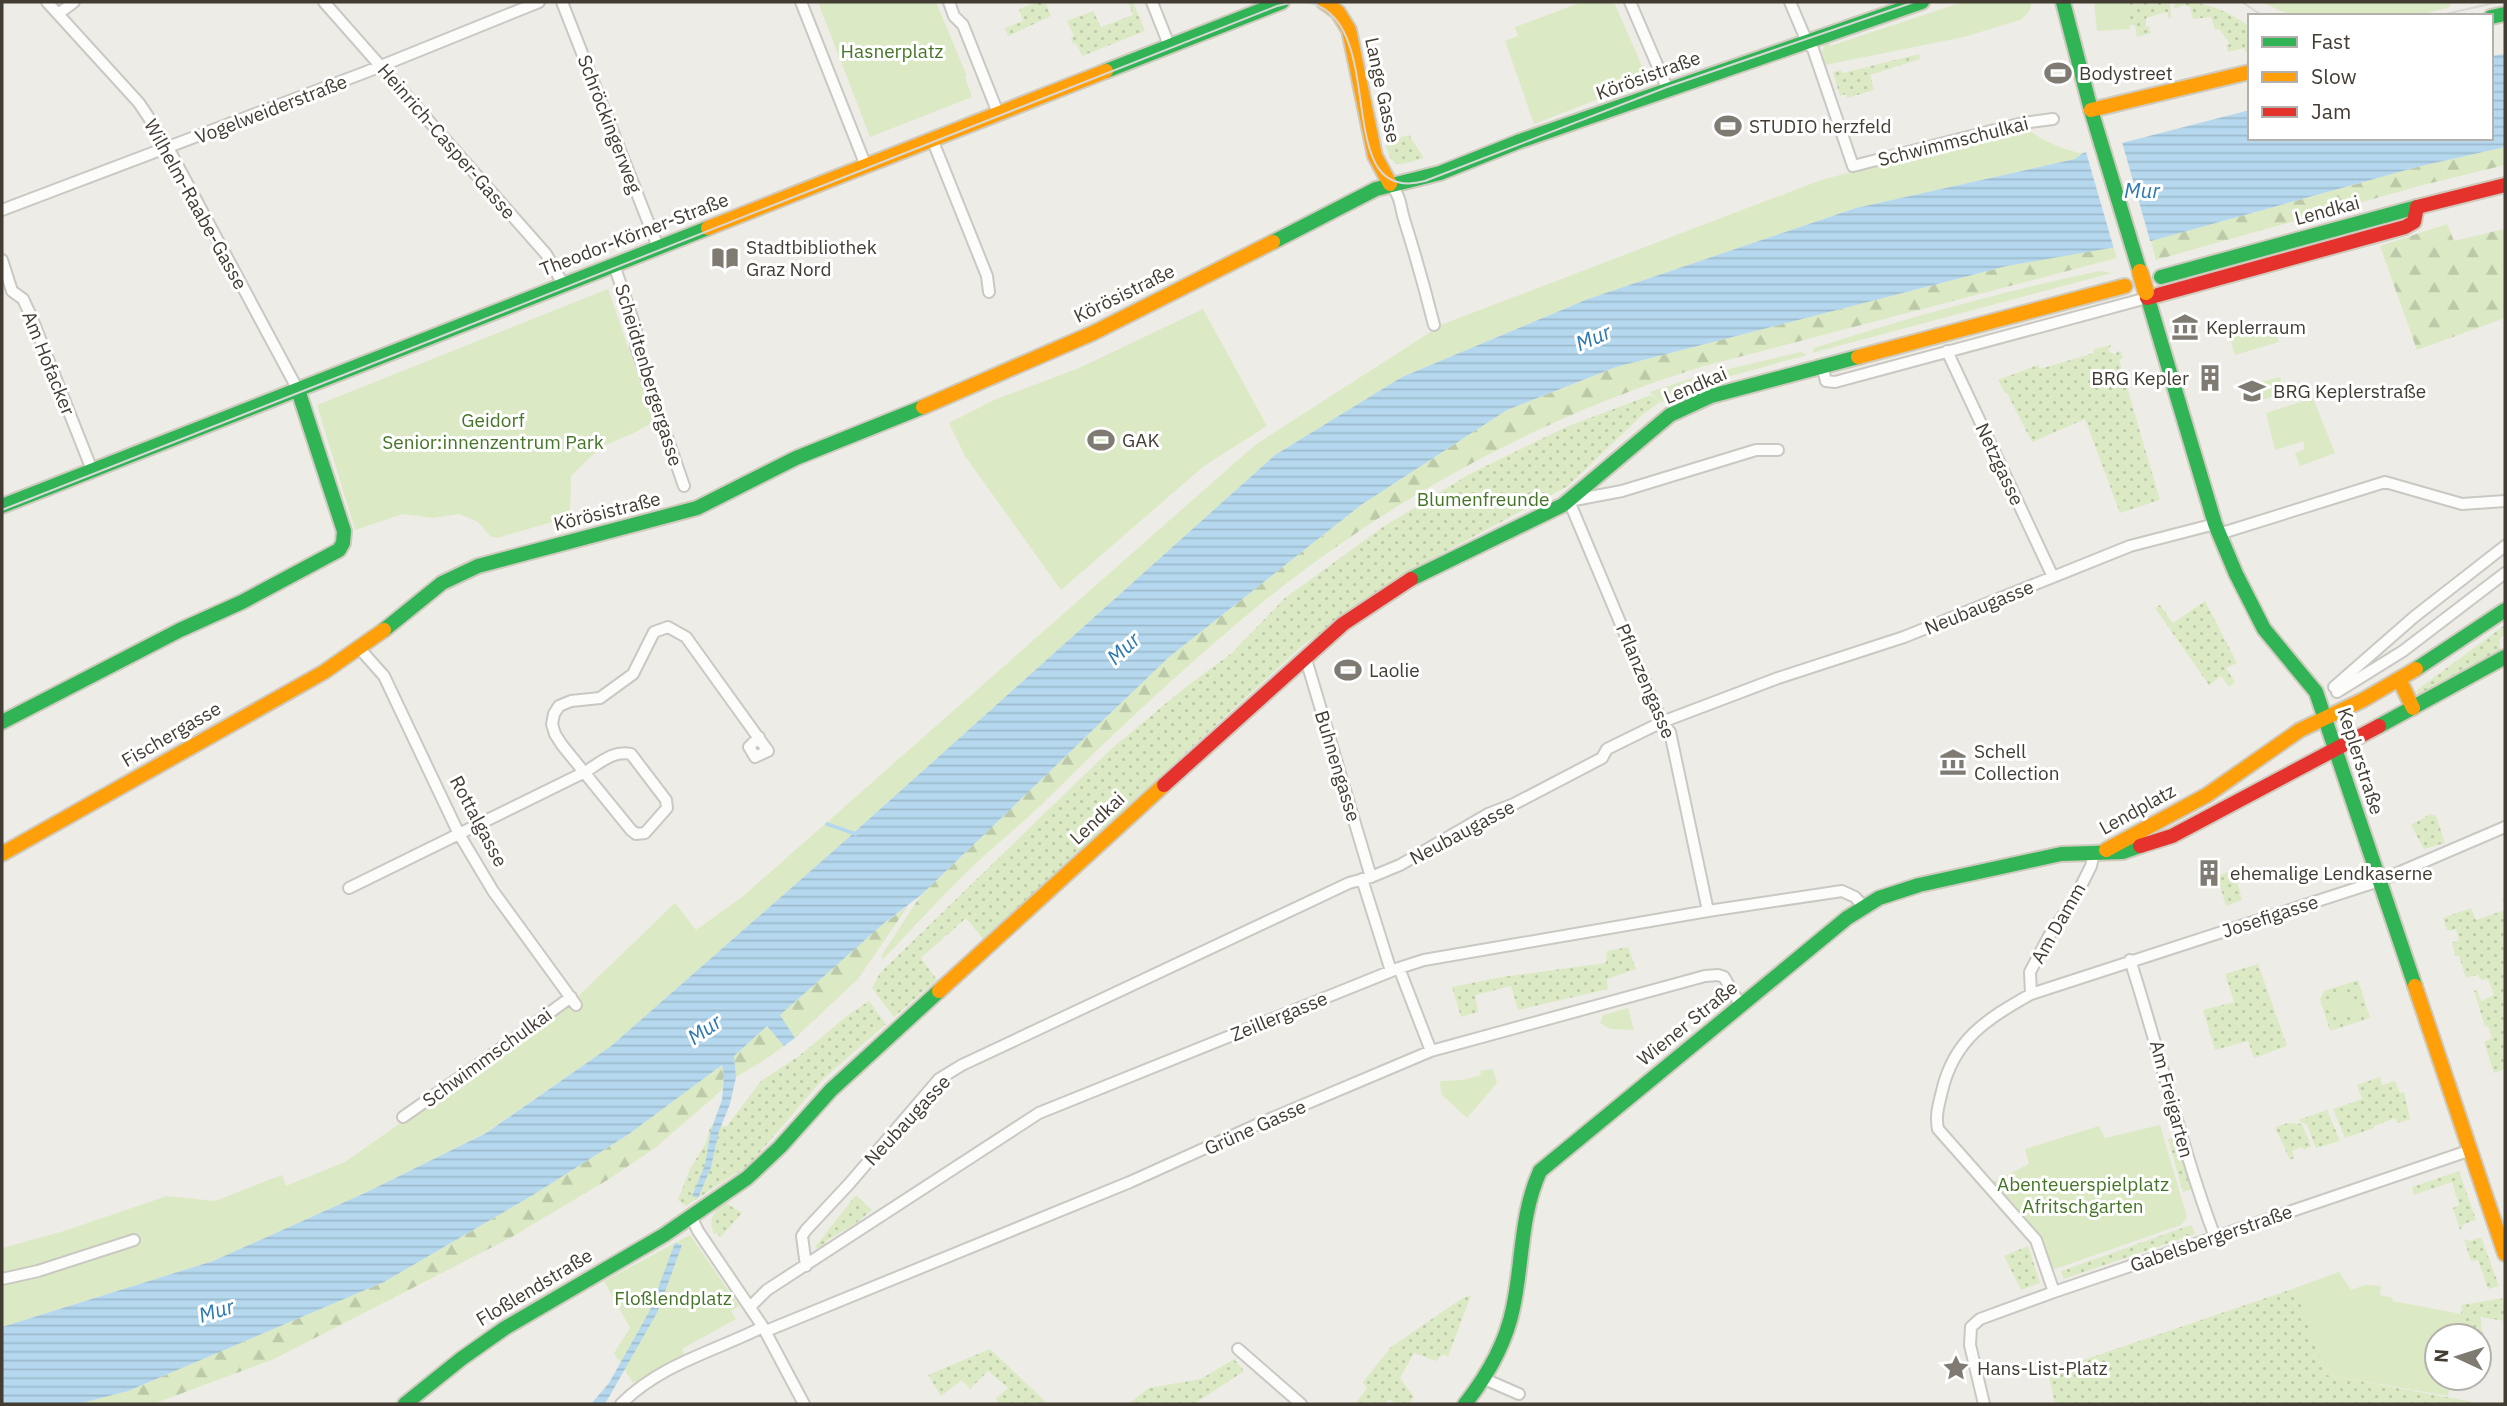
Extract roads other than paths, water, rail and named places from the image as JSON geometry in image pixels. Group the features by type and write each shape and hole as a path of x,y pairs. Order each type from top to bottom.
{"main road":[{"name":"Theodor-Körner-Straße","path":"2,506 1282,2"},
{"name":"Lange Gasse","path":"1324,2 1338,12 1351,39 1375,156 1390,184"},
{"name":"Körösistraße","path":"360,649 442,583 478,566 697,508 796,458 941,400 1093,333 1390,184 1424,178 1529,137 1553,131 1922,2"},
{"name":"Keplerstraße","path":"2063,2 2091,110 2217,529 2264,629 2312,686 2325,717 2505,1254"},
{"path":"2091,110 2248,72"},
{"name":"Lendkai","path":"2161,277 2505,185"},
{"path":"2147,295 2405,227 2414,222 2417,207"},
{"name":"Lendkai","path":"692,1218 760,1168 831,1090 1305,656 1343,624 1409,580 1569,501 1670,415 1711,396 2125,286"},
{"path":"2,722 180,630 242,602 339,550 344,531 298,390"},
{"name":"Lendplatz","path":"2098,853 2207,794 2300,730 2363,700 2451,649 2505,610"},
{"name":"Fischergasse","path":"2,854 360,649"},
{"name":"Lendplatz","path":"2098,853 2123,852 2181,831 2505,657"},
{"path":"2399,679 2413,708"},
{"path":"2172,814 2181,831"},
{"name":"Wiener Straße","path":"1465,1404 1500,1344 1513,1310 1524,1217 1540,1171 1847,918 1864,907 1887,894 1919,885 2062,854 2098,853"},
{"name":"Floßlendstraße","path":"405,1404 459,1359 518,1319 692,1218"}],"street":[{"name":"Wilhelm-Raabe-Gasse","path":"47,2 139,103 169,148 298,390"},
{"path":"58,14 74,2"},
{"name":"Heinrich-Casper-Gasse","path":"324,2 546,254 563,284"},
{"name":"Vogelweiderstraße","path":"2,210 381,66 539,2"},
{"name":"Schröckingerweg","path":"562,2 658,247"},
{"path":"801,2 866,166"},
{"path":"949,2 954,16 963,25 998,113"},
{"path":"1152,2 1169,45"},
{"path":"1630,2 1668,90"},
{"path":"1790,2 1807,42"},
{"name":"Schwimmschulkai","path":"1807,42 1813,48 1853,166 2011,126 2053,119"},
{"path":"932,139 988,276 989,292"},
{"name":"Lange Gasse","path":"1390,184 1400,197 1434,325"},
{"name":"Am Hofacker","path":"2,260 7,293 23,299 92,470"},
{"name":"Scheidtenbergergasse","path":"614,265 636,329 636,347 684,486"},
{"path":"1822,366 1826,381 1830,383 2147,295"},
{"name":"Netzgasse","path":"1947,351 2053,577"},
{"name":"Lendkai","path":"1569,501 1622,491 1756,450 1778,450"},
{"name":"Neubaugasse","path":"806,1266 802,1236 806,1230 939,1079 974,1059 1349,883 1400,864 1489,814 1514,804 1602,758 1608,749 1662,722 1778,678 1905,637 2130,546 2217,529 2385,482 2462,504 2505,501"},
{"name":"Pflanzengasse","path":"1569,501 1662,722 1670,732 1708,911"},
{"path":"2505,540 2414,617 2336,690 2403,651 2505,573"},
{"path":"349,888 585,772 622,752 631,754 666,800 667,808 645,833 636,834 585,772 555,734 552,724 559,706 571,701 600,698 633,674 654,632 661,628 668,627 686,637 760,737 768,751 755,757"},
{"name":"Rottalgasse","path":"360,649 384,676 459,834 493,891 573,1001"},
{"name":"Buhnengasse","path":"1305,656 1395,969 1431,1051"},
{"name":"Josefigasse","path":"2031,994 2379,881 2505,827"},
{"name":"Am Damm","path":"2031,994 2030,972 2049,936 2074,900 2098,853"},
{"name":"Zeillergasse","path":"750,1307 767,1290 1039,1113 1395,969 1424,960 1842,891 1855,897 1864,907"},
{"name":"Am Freigarten","path":"2130,960 2156,1040 2197,1189 2215,1237"},
{"name":"Grüne Gasse","path":"765,1329 1130,1182 1431,1051 1705,976 1724,977 1741,1006"},
{"path":"2031,994 1986,1021 1964,1042 1947,1072 1936,1118 1938,1129 2036,1240 2054,1292"},
{"name":"Schwimmschulkai","path":"403,1117 573,1001"},
{"name":"Gabelsbergerstraße","path":"1984,1404 1970,1345 1971,1327 1980,1319 2471,1150"},
{"path":"692,1218 698,1231 765,1329 804,1404"},
{"path":"2,1279 38,1271 134,1240"},
{"path":"621,1404 635,1390 676,1364 765,1329"},
{"path":"1238,1349 1301,1404"},
{"path":"1482,1378 1520,1394"}],"water":[{"name":"Mur","path":"2505,54 2505,147 2417,167 2151,241 2007,266 1616,367 1507,410 1361,505 1169,657 921,895 883,924 780,1015 795,1038 784,1046 767,1026 734,1056 736,1077 730,1104 719,1131 711,1167 698,1198 692,1196 705,1165 711,1130 722,1100 722,1065 629,1134 533,1195 384,1282 128,1391 78,1404 2,1404 2,1327 213,1261 367,1192 486,1133 611,1046 839,846 1275,455 1402,377 1588,299 1856,208 2075,159 2083,153 2248,111 2248,140 2493,140 2493,56"},
{"path":"675,1243 682,1245 658,1311 605,1404 591,1404 609,1383 649,1312"}],"waterway":[{"path":"827,824 856,834"}],"tram line":[{"path":"2,510 1277,6 1294,2"},
{"path":"1307,2 1333,16 1348,41 1367,141 1377,167 1395,182 1425,181 1667,87 1914,2"},
{"path":"2242,2 2260,14"},
{"path":"2446,14 2498,2"}],"place":[{"name":"Bodystreet","path":"2058,73"},
{"name":"STUDIO herzfeld","path":"1728,126"},
{"name":"Stadtbibliothek Graz Nord","path":"725,258"},
{"name":"Keplerraum","path":"2185,327"},
{"name":"BRG Kepler","path":"2210,378"},
{"name":"BRG Keplerstraße","path":"2252,391"},
{"name":"GAK","path":"1101,440"},
{"name":"Laolie","path":"1348,670"},
{"name":"Schell Collection","path":"1953,762"},
{"name":"ehemalige Lendkaserne","path":"2209,873"},
{"name":"Hans-List-Platz","path":"1956,1368"}],"park label":[{"name":"Hasnerplatz","path":"892,51"},
{"name":"Geidorf Senior:innenzentrum Park","path":"493,431"},
{"name":"Blumenfreunde","path":"1483,499"},
{"name":"Abenteuerspielplatz Afritschgarten","path":"2083,1195"},
{"name":"Floßlendplatz","path":"673,1298"}]}
